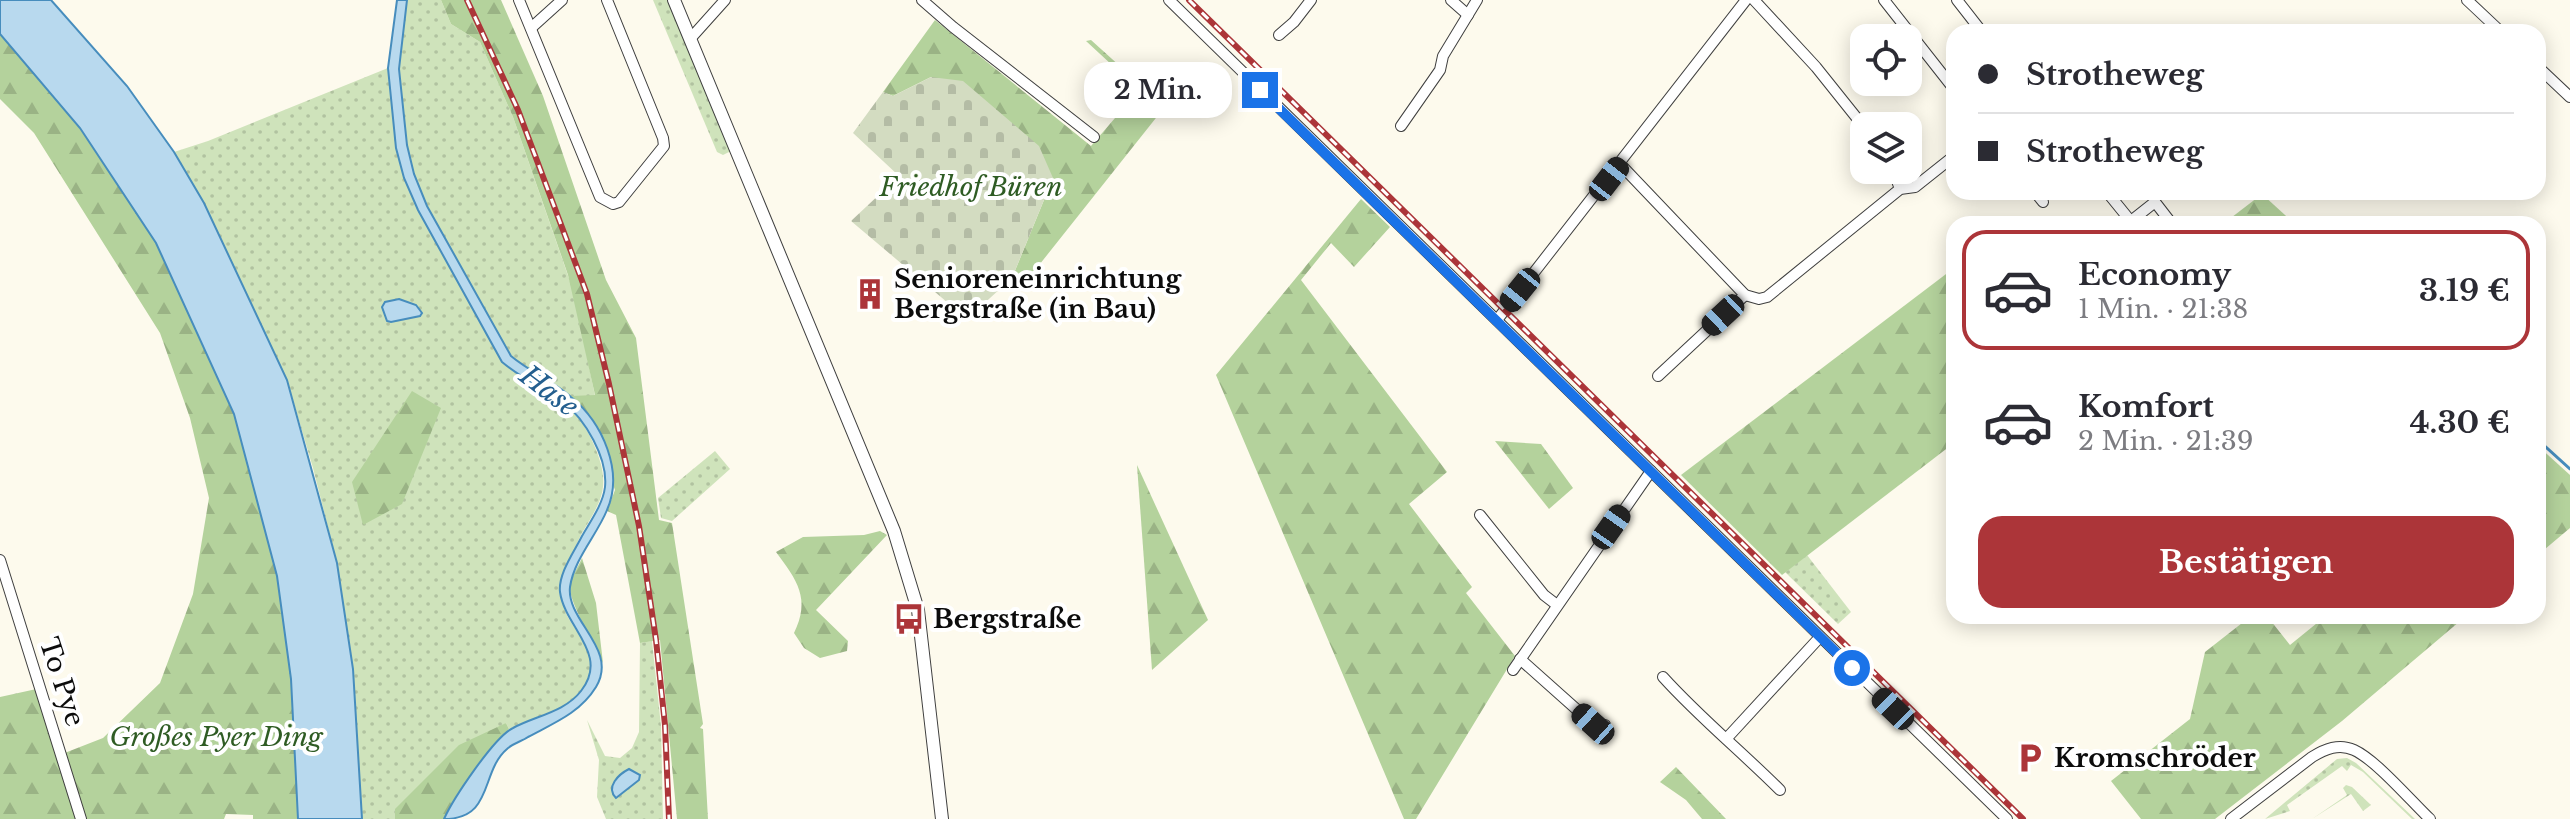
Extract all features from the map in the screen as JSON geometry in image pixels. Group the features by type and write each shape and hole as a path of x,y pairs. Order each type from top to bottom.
{"street":[{"path":"519,0 600,197 606,203 619,202 664,146 607,0"},
{"path":"531,28 562,0"},
{"path":"674,0 894,531 918,610 942,819"},
{"path":"690,39 725,0"},
{"path":"922,0 1094,137"},
{"path":"1169,0 2007,819"},
{"path":"1279,35 1311,0"},
{"path":"1451,0 1468,15"},
{"path":"1401,126 1440,70 1443,56 1477,0"},
{"path":"1497,320 1746,0"},
{"path":"1754,0 1816,67 1852,112"},
{"path":"1884,0 1946,79"},
{"path":"1957,0 1976,24"},
{"path":"2467,0 2492,24"},
{"path":"2546,74 2570,97"},
{"path":"1620,164 1745,295 1759,299 1767,297 1844,237 1900,189 1915,187 1946,162"},
{"path":"1898,184 1900,189"},
{"path":"2113,200 2126,216"},
{"path":"2140,216 2155,202 2166,216"},
{"path":"1658,376 1745,295"},
{"path":"1513,670 1651,471"},
{"path":"1480,515 1544,595 1557,605"},
{"name":"To Pye","path":"0,560 81,819"},
{"path":"1727,738 1820,637"},
{"path":"1520,659 1593,724 1605,725"},
{"path":"1663,677 1684,701 1780,790"},
{"path":"2231,819 2312,757 2324,749 2338,747 2353,749 2367,758 2430,819"}],"green space":[{"path":"407,0 441,0 451,24 480,42 513,117 574,293 595,396 571,396 526,369 511,356 427,206 407,145 399,69"},
{"path":"441,0 501,0 543,96 606,280 636,338 659,520 672,523 703,724 700,728 703,729 708,819 677,819 660,640 640,643 616,515 607,511 615,490 589,415 571,396 595,395 568,275 513,117 480,42 451,24"},
{"path":"653,0 669,0 731,151 723,155 717,152"},
{"path":"935,20 1091,146 1139,90 1086,41 1091,40 1143,87 1154,79 1171,99 1028,279 1012,278 1053,178 931,77 893,96 883,92"},
{"name":"Großes Pyer Ding","path":"0,34 80,128 156,243 234,414 277,576 291,679 298,819 253,819 253,815 226,814 224,819 0,819 0,697 41,688 62,754 103,738 160,683 193,594 209,498 190,418 160,333 34,133 0,99"},
{"path":"388,68 396,148 418,210 502,362 563,403 583,424 599,458 603,486 601,497 573,553 564,601 565,612 585,644 590,663 589,678 582,691 556,710 540,717 509,729 506,723 396,809 395,819 362,819 353,669 337,563 313,468 287,380 174,152"},
{"name":"Friedhof Büren","path":"931,77 963,81 1039,146 1053,178 1012,278 967,319 851,221 899,176 853,133 883,92 893,96"},
{"path":"1361,199 1390,227 1354,267 1331,243 1301,280 1447,472 1409,504 1472,587 1466,593 1515,656 1416,819 1404,819 1216,375"},
{"path":"2254,200 2269,200 2286,216 2233,216"},
{"path":"1946,274 1946,449 1782,575 1681,475"},
{"path":"412,391 441,408 402,504 363,525 352,482"},
{"path":"1495,441 1541,444 1573,488 1549,509"},
{"path":"715,451 730,469 672,521 661,518 658,498"},
{"path":"2546,453 2570,475 2570,528 2546,548"},
{"path":"1137,465 1208,620 1152,670"},
{"path":"880,531 887,535 816,610 848,641 847,651 820,658 804,648 794,633 801,610 799,590 776,552 803,537 864,535"},
{"path":"1807,555 1851,612 1838,624 1785,572"},
{"path":"582,558 596,603 603,663 571,594 572,580"},
{"path":"2241,624 2273,624 2290,645 2316,624 2457,624 2342,721 2215,819 2141,819 2111,781 2190,719 2205,652"},
{"path":"652,641 661,726 663,819 606,819 597,797 599,760 587,720 605,756 620,758 632,748 639,732 640,643"},
{"path":"506,723 509,729 479,764 444,819 395,819 395,809 459,745"},
{"path":"2347,758 2415,819 2351,765 2347,771 2342,766 2287,805 2290,811 2265,819 2337,759"},
{"path":"1676,767 1726,819 1702,819 1686,800 1660,782"},
{"path":"2346,785 2371,805 2363,811 2351,794 2312,819 2347,795 2343,788"}],"water":[{"path":"0,0 51,0 127,86 174,152 204,203 287,380 337,563 353,669 362,819 298,819 291,679 277,576 234,414 156,243 80,128 0,34"},
{"name":"Hase","path":"397,0 407,0 399,69 407,145 427,206 511,356 564,391 593,420 612,464 613,480 607,510 576,567 570,587 576,612 601,660 596,687 574,711 507,749 493,770 479,803 471,811 460,817 444,819 495,743 513,728 567,704 589,678 591,665 588,653 564,605 560,585 567,563 602,500 605,476 593,440 571,409 502,362 418,210 404,178 396,148 388,68"},
{"path":"399,299 416,305 422,313 420,316 387,321 382,307 385,302"},
{"path":"629,769 640,775 639,780 616,798 613,785"}],"waterway":[{"path":"2546,447 2570,469"}],"railway":[{"path":"467,0 518,110 587,294 639,526 665,725 669,819"},
{"path":"1189,0 2023,819"}],"place":[{"name":"Senioreneinrichtung Bergstraße (in Bau)","path":"870,294"},
{"name":"Bergstraße","path":"909,619"},
{"name":"Kromschröder","path":"2030,758"}],"route":[{"path":"1260,90 1852,668"}]}
